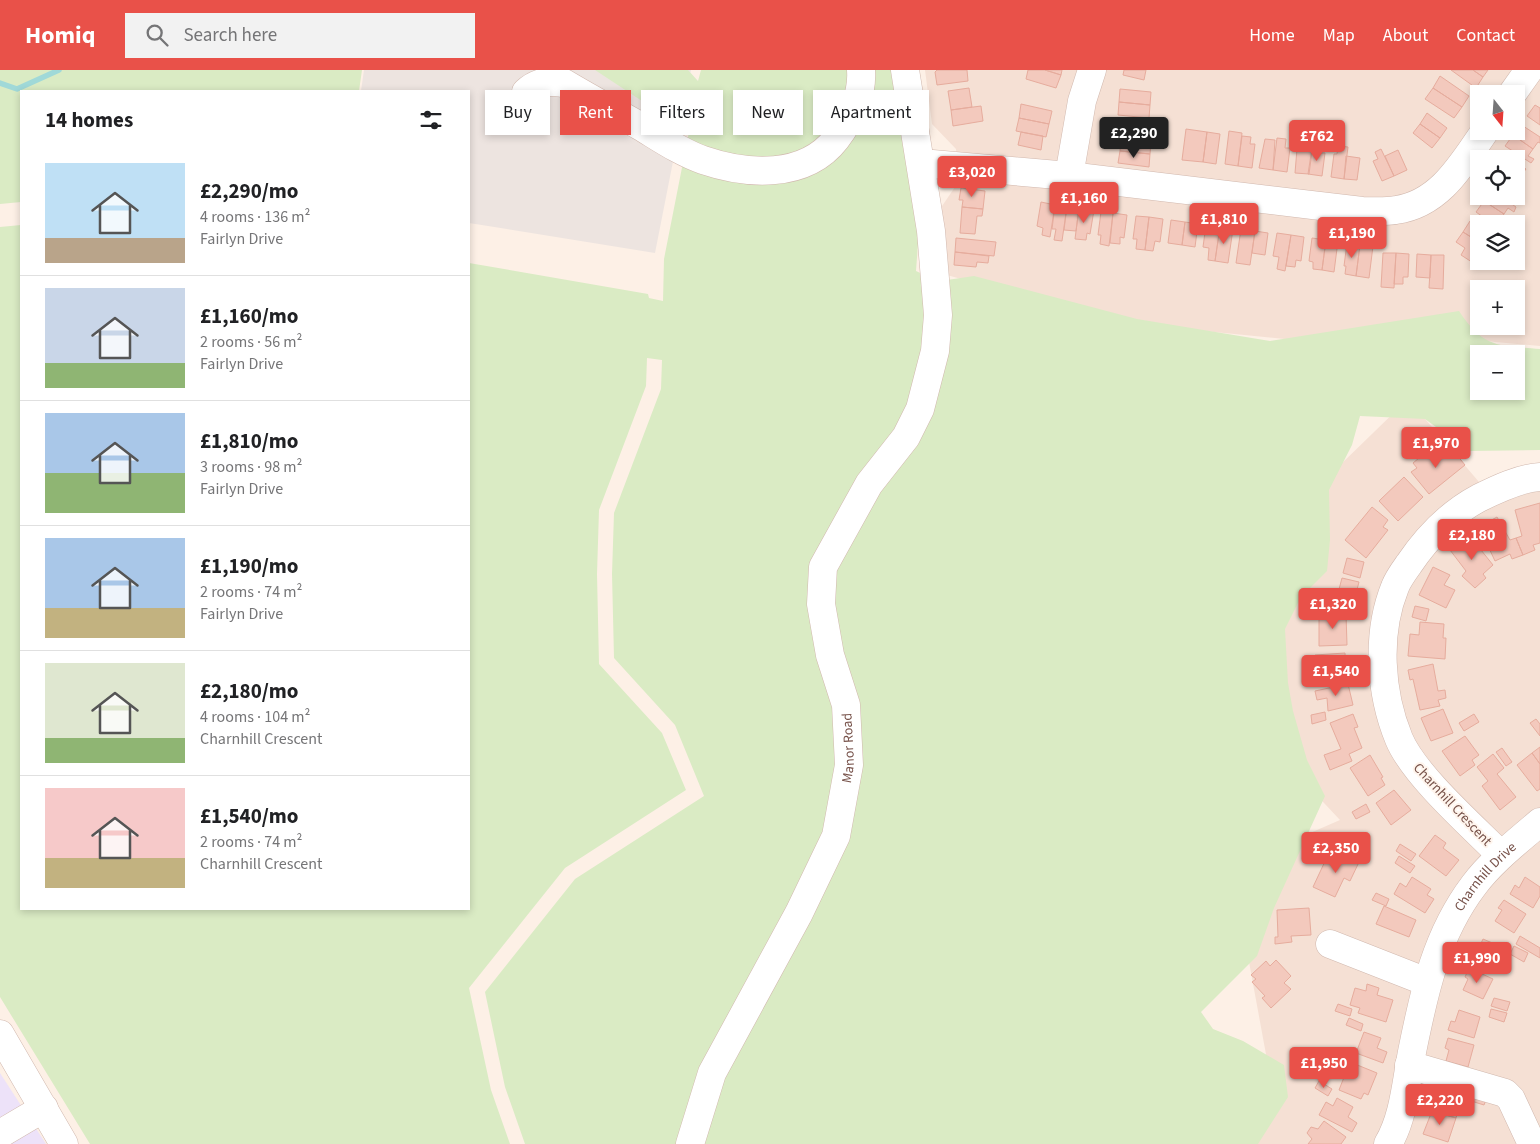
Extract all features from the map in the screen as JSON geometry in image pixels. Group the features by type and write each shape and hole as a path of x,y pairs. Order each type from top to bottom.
{"street":[{"path":"528,90 535,84 549,81 564,83 677,149 704,160 750,170 785,170 805,164 828,149 854,110 862,84 861,70"},
{"name":"Manor Road","path":"690,1144 712,1073 799,914 836,836 849,765 846,705 830,655 821,604 823,567 869,484 906,437 920,409 935,351 938,315 931,232 905,70"},
{"path":"1069,176 1082,101 1092,70"},
{"path":"1518,85 1529,70"},
{"path":"921,163 1069,176 1362,211 1397,210 1428,199 1449,182 1479,140"},
{"name":"Charnhill Crescent","path":"1501,855 1422,774 1400,741 1385,696 1384,652 1386,618 1395,586 1426,538 1461,508 1495,490 1540,477"},
{"name":"Charnhill Drive","path":"1388,1144 1405,1095 1409,1065 1434,957 1454,917 1474,885 1501,855 1540,822"},
{"path":"1330,944 1427,982"},
{"path":"0,1034 64,1144"},
{"path":"1409,1065 1505,1093 1511,1099 1532,1144"},
{"path":"0,1134 44,1108"}],"shaded area":[{"path":"364,70 691,70 687,90 641,90 641,135 678,135 655,253 470,223 470,90 361,90"},
{"path":"925,70 1540,70 1540,346 1495,342 1437,333 1344,345 1134,324 1073,311 940,273 936,215 959,181 956,149 932,124"},
{"path":"1408,399 1497,503 1540,490 1540,1144 1246,1144 1272,1087 1247,951 1294,840 1340,820 1309,787 1278,662 1303,501"},
{"path":"0,1073 46,1144 0,1144"}],"green space":[{"path":"0,70 362,70 359,90 20,90 20,202 0,204"},
{"path":"595,70 688,70 698,81 701,70 894,70 897,90 813,90 813,135 904,135 919,230 916,271 946,285 947,280 974,276 1137,319 1270,341 1459,311 1470,325 1470,335 1480,335 1493,343 1503,345 1470,345 1470,400 1525,400 1525,348 1540,349 1540,450 1469,451 1425,419 1360,416 1352,445 1329,490 1330,540 1327,571 1301,597 1285,629 1288,683 1293,711 1307,760 1325,796 1274,908 1257,956 1201,1012 1213,1029 1243,1041 1284,1065 1288,1097 1258,1144 525,1144 505,1087 485,992 575,879 704,796 675,725 614,658 612,574 614,513 661,389 662,360 647,358 646,386 599,510 597,574 599,664 662,733 686,790 565,868 469,988 491,1090 510,1144 90,1144 0,997 0,227 20,225 20,910 470,910 470,263 648,294 649,298 663,301 664,259 688,135 723,135 723,90 641,90 641,100 631,94 631,90 625,90"}],"building":[{"path":"937,70 967,70 968,81 937,85 935,72"},
{"path":"1028,70 1045,70 1061,75 1056,88 1026,79"},
{"path":"1045,70 1062,70 1061,75"},
{"path":"1124,70 1146,70 1144,80 1123,75"},
{"path":"1451,70 1473,70 1483,77 1478,85 1472,85"},
{"path":"1473,70 1488,70 1483,77"},
{"path":"1440,76 1469,96 1462,107 1433,88"},
{"path":"969,88 972,107 951,110 948,91"},
{"path":"1433,88 1462,107 1454,118 1425,99"},
{"path":"1120,89 1151,92 1150,105 1119,102"},
{"path":"1119,102 1150,105 1149,118 1118,115"},
{"path":"1021,104 1052,111 1049,124 1019,118"},
{"path":"1535,105 1540,108 1540,125 1527,116"},
{"path":"981,106 983,121 953,126 951,110"},
{"path":"1427,113 1447,128 1440,138 1420,124"},
{"path":"1019,118 1049,124 1046,137 1016,131"},
{"path":"1420,124 1440,138 1432,148 1413,133"},
{"path":"1123,125 1153,128 1151,141 1121,138"},
{"path":"1525,127 1540,137 1540,143 1538,142 1533,149 1520,140 1525,140"},
{"path":"1186,129 1207,132 1203,162 1182,160"},
{"path":"1229,131 1242,133 1238,166 1225,164"},
{"path":"1021,132 1043,136 1041,150 1018,145"},
{"path":"1207,132 1220,134 1216,164 1203,162"},
{"path":"1242,136 1251,137 1250,144 1255,144 1252,168 1238,166"},
{"path":"1121,138 1151,141 1150,154 1120,151"},
{"path":"1277,138 1286,139 1285,148 1290,148 1287,172 1273,170"},
{"path":"1265,139 1275,140 1273,170 1259,168"},
{"path":"1509,140 1520,140 1533,149 1528,156 1534,159 1531,163 1525,159 1525,150 1511,150 1505,146"},
{"path":"1301,142 1310,143 1309,151 1312,152 1309,174 1295,173 1297,149 1300,149"},
{"path":"1338,146 1348,147 1344,179 1331,177 1334,154 1337,154"},
{"path":"1312,148 1321,149 1321,153 1325,153 1322,176 1308,174"},
{"path":"1381,149 1394,176 1382,181 1373,161 1378,159 1375,152"},
{"path":"1398,150 1407,170 1394,176 1385,156"},
{"path":"1120,151 1150,154 1149,167 1118,163"},
{"path":"1346,156 1360,158 1357,180 1344,179"},
{"path":"961,188 985,191 983,209 962,207 963,200 959,200"},
{"path":"1041,202 1055,205 1050,237 1042,235 1043,228 1037,226"},
{"path":"1055,205 1067,206 1062,241 1054,240 1056,229 1052,229"},
{"path":"1481,205 1490,205 1504,214 1480,215 1476,212"},
{"path":"1490,205 1513,205 1516,207 1514,212 1508,208 1504,214"},
{"path":"1067,206 1079,208 1076,231 1064,230"},
{"path":"962,207 983,209 982,216 977,216 975,234 960,233"},
{"path":"1079,208 1094,210 1090,234 1087,233 1086,240 1075,239"},
{"path":"1101,212 1113,213 1109,246 1100,244 1101,235 1098,235"},
{"path":"1113,213 1127,215 1124,238 1120,237 1120,244 1110,243"},
{"path":"1136,216 1149,217 1145,250 1136,249 1137,239 1133,239"},
{"path":"1149,217 1163,219 1160,242 1155,241 1153,251 1145,250"},
{"path":"1171,220 1185,222 1182,245 1168,243"},
{"path":"1470,221 1470,236 1463,232"},
{"path":"1185,222 1198,224 1195,247 1182,245"},
{"path":"1206,225 1220,227 1215,261 1208,260 1209,248 1203,247"},
{"path":"1220,227 1233,229 1228,263 1215,261"},
{"path":"1241,229 1255,231 1250,265 1236,263"},
{"path":"1255,231 1268,233 1265,255 1252,253"},
{"path":"1463,232 1470,236 1470,261 1461,255 1465,248 1456,242"},
{"path":"1277,233 1291,235 1285,271 1277,269 1279,257 1273,256"},
{"path":"1291,235 1304,237 1301,261 1296,260 1295,267 1286,266"},
{"path":"956,238 996,242 994,256 955,252"},
{"path":"1312,238 1326,240 1322,270 1313,269 1313,262 1309,261"},
{"path":"1326,240 1338,241 1334,272 1322,270"},
{"path":"1347,243 1360,245 1356,276 1345,274 1346,266 1344,266"},
{"path":"1360,245 1373,246 1369,278 1356,276"},
{"path":"955,252 989,256 988,263 977,262 976,267 954,265"},
{"path":"1383,253 1396,253 1394,288 1381,287"},
{"path":"1396,253 1409,254 1408,277 1403,277 1403,284 1394,284"},
{"path":"1417,254 1431,255 1430,278 1416,277"},
{"path":"1431,255 1444,255 1443,289 1429,288"},
{"path":"1430,449 1438,459 1452,449 1465,465 1429,494 1411,472 1417,468 1413,463"},
{"path":"1404,477 1423,497 1398,521 1379,501"},
{"path":"1540,503 1540,543 1533,545 1535,550 1523,555 1516,538 1522,536 1515,510"},
{"path":"1372,507 1388,520 1383,527 1388,530 1366,558 1345,540"},
{"path":"1497,517 1510,540 1516,538 1523,555 1512,559 1510,554 1495,561 1488,546 1484,548 1475,529"},
{"path":"1469,535 1493,565 1483,574 1486,578 1475,588 1462,576 1466,571 1450,550"},
{"path":"1347,558 1364,562 1360,578 1343,573"},
{"path":"1433,567 1450,575 1444,585 1455,590 1446,608 1419,595"},
{"path":"1342,578 1359,582 1355,597 1338,593"},
{"path":"1415,606 1429,609 1426,621 1412,617"},
{"path":"1346,614 1347,645 1319,646 1319,615"},
{"path":"1420,622 1444,624 1443,638 1446,638 1445,659 1408,656 1410,634 1419,635"},
{"path":"1345,653 1346,677 1338,677 1338,683 1316,684 1315,655"},
{"path":"1433,664 1438,691 1445,690 1446,698 1438,700 1440,706 1420,710 1413,679 1410,680 1408,670"},
{"path":"1348,684 1353,705 1328,711 1327,698 1317,700 1315,691"},
{"path":"1443,709 1453,733 1431,741 1421,718"},
{"path":"1325,712 1326,720 1312,724 1311,715"},
{"path":"1353,714 1358,727 1354,728 1362,748 1349,754 1352,761 1330,770 1324,755 1341,749 1330,723"},
{"path":"1474,714 1479,722 1464,731 1459,723"},
{"path":"1536,719 1540,724 1540,736 1530,723"},
{"path":"1465,736 1479,755 1472,760 1475,765 1460,776 1442,751"},
{"path":"1540,747 1540,764 1532,753"},
{"path":"1502,748 1512,762 1506,766 1496,752"},
{"path":"1532,753 1540,764 1540,789 1537,791 1517,765"},
{"path":"1493,754 1504,768 1497,774 1516,797 1500,810 1482,786 1488,781 1477,767"},
{"path":"1370,755 1383,777 1381,778 1385,785 1368,796 1350,768"},
{"path":"1394,790 1411,810 1391,825 1376,803"},
{"path":"1366,804 1370,812 1356,819 1352,812"},
{"path":"1435,835 1446,843 1443,848 1459,860 1446,876 1419,856"},
{"path":"1400,844 1416,854 1411,861 1396,851"},
{"path":"1344,853 1360,860 1350,881 1344,878 1335,897 1313,887 1327,857 1339,863"},
{"path":"1399,856 1415,866 1410,873 1395,863"},
{"path":"1412,877 1431,889 1427,895 1434,899 1425,913 1394,894 1400,883 1406,887"},
{"path":"1525,877 1540,887 1540,896 1533,908 1510,894 1515,885 1519,888"},
{"path":"1376,893 1389,899 1386,906 1372,900"},
{"path":"1504,900 1526,914 1514,933 1495,921 1502,910 1498,908"},
{"path":"1384,906 1416,920 1409,937 1376,924"},
{"path":"1309,908 1311,935 1291,936 1292,942 1275,944 1275,937 1278,937 1277,910"},
{"path":"1520,936 1540,948 1540,958 1516,944"},
{"path":"1483,939 1504,948 1495,968 1471,957 1475,948 1478,950"},
{"path":"1514,946 1528,953 1524,962 1510,954"},
{"path":"1276,960 1291,976 1284,983 1291,989 1271,1008 1262,998 1265,996 1252,982 1256,979 1251,975 1266,961 1270,966"},
{"path":"1469,968 1493,979 1483,999 1463,990 1468,979 1465,977"},
{"path":"1367,984 1379,988 1377,995 1393,1000 1386,1022 1358,1013 1360,1008 1350,1005 1355,988 1366,991"},
{"path":"1494,998 1510,1002 1507,1011 1491,1006"},
{"path":"1338,1004 1352,1009 1350,1016 1335,1011"},
{"path":"1491,1009 1507,1013 1504,1022 1489,1017"},
{"path":"1459,1010 1480,1017 1474,1038 1448,1030 1451,1021 1455,1022"},
{"path":"1349,1018 1363,1024 1361,1031 1346,1025"},
{"path":"1364,1032 1381,1038 1377,1048 1387,1052 1383,1063 1356,1053"},
{"path":"1448,1038 1474,1045 1468,1067 1446,1061 1449,1050 1445,1048"},
{"path":"1350,1062 1377,1073 1368,1095 1364,1093 1361,1099 1339,1090"},
{"path":"1319,1081 1332,1089 1328,1096 1315,1088"},
{"path":"1438,1086 1464,1094 1456,1118 1432,1111"},
{"path":"1471,1092 1487,1097 1484,1105 1468,1100"},
{"path":"1337,1098 1353,1107 1348,1117 1357,1123 1352,1132 1319,1115 1326,1102 1333,1106"},
{"path":"1432,1111 1456,1118 1448,1142 1423,1134"},
{"path":"1324,1121 1346,1137 1341,1144 1308,1144 1312,1139 1307,1133 1311,1127 1318,1129"}],"waterway":[{"path":"0,83 17,89 59,70"}]}
